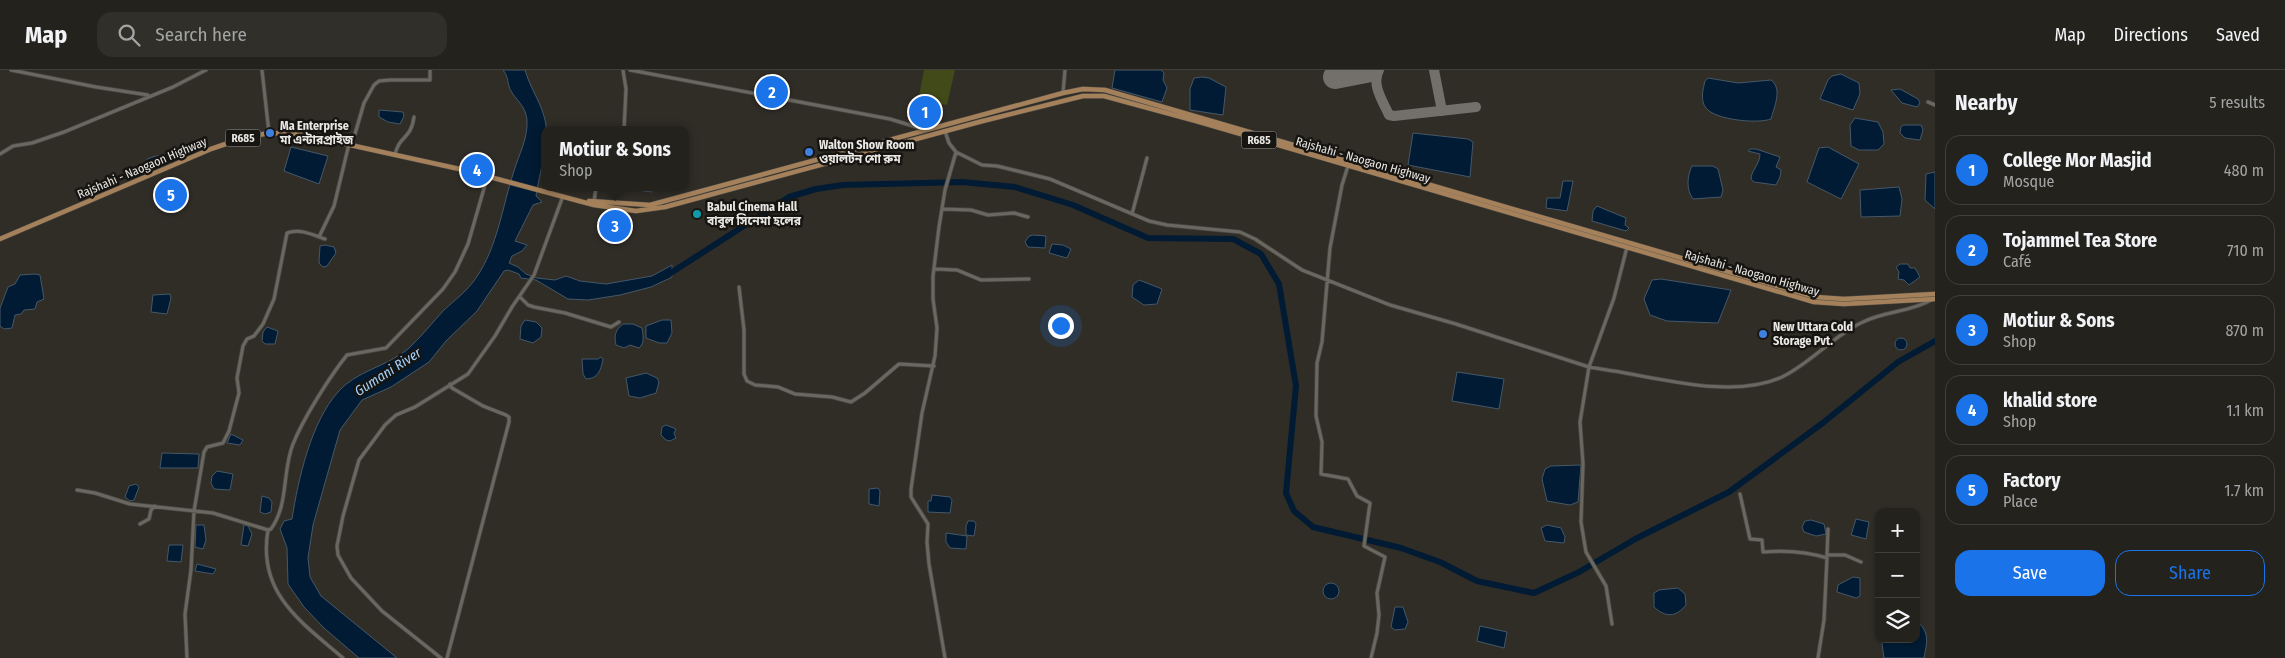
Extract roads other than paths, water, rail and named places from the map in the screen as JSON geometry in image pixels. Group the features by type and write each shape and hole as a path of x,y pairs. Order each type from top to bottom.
{"main road":[{"name":"Rajshahi - Naogaon Highway","path":"893,143 1063,93 1082,89 1104,90 1338,160 1815,297 1844,299 1933,299"},
{"name":"Rajshahi - Naogaon Highway","path":"542,191 620,210 650,210 893,143 1083,96 1104,96 1338,160 1348,166 1814,302 1844,304 1935,294"},
{"path":"1019,105 1021,111"},
{"name":"Rajshahi - Naogaon Highway","path":"0,239 211,149 243,138 269,133 300,134 349,144 464,170 487,178 541,191"}],"street":[{"path":"11,70 96,87 149,95"},
{"path":"0,154 13,146 32,143 52,136 149,95 173,87 195,72 206,70"},
{"path":"262,70 269,133"},
{"path":"319,237 334,206 349,144 355,134 364,103 374,85 379,81 390,80 430,80 430,70"},
{"path":"624,70 626,88 624,126"},
{"path":"630,70 890,119 929,131"},
{"path":"1063,93 1065,70"},
{"path":"1928,102 1935,105"},
{"path":"395,155 397,146 409,136 413,128 414,117"},
{"path":"945,131 949,143 956,152 982,165 997,166 1050,179 1148,221 1167,225 1240,232 1255,239 1302,270 1397,308 1456,324 1588,367 1716,388 1756,384 1782,377 1833,343 1845,331 1864,321 1882,314 1920,306 1933,299"},
{"path":"945,658 929,564 928,524 911,497 913,466 922,413 934,366 938,328 933,299 934,269 945,190 956,152"},
{"path":"1132,214 1147,158"},
{"path":"1348,166 1334,221 1316,391 1316,416 1322,442 1321,474 1348,479 1354,487 1357,496 1370,503 1364,546 1385,557 1377,593 1379,615 1377,633 1370,658"},
{"path":"343,658 295,615 274,589 265,556 268,530 274,524 282,503 293,444 347,354 386,348 443,289 455,272 468,244 487,178"},
{"path":"594,203 596,191"},
{"path":"441,658 395,622 363,591 344,568 337,546 359,460 368,445 396,415 415,407 468,374 532,280 563,196"},
{"path":"942,209 971,210 988,215 1014,213 1028,217"},
{"path":"187,658 185,614 191,570 194,511 204,452 208,447 223,443 229,431 239,393 238,366 243,346 247,338 254,336 263,324 274,299 287,233 303,231 325,239"},
{"path":"1612,624 1606,586 1586,552 1581,522 1583,464 1580,422 1588,367 1614,298 1627,247"},
{"path":"934,269 957,270 981,280 1029,279"},
{"path":"739,286 744,330 744,374 747,381 755,385 778,387 795,394 832,397 851,402 865,393 899,364 934,366"},
{"path":"520,297 534,308 565,313 600,325 611,327 619,322"},
{"path":"1606,370 1614,371"},
{"path":"446,658 509,422 509,417 506,415 483,406 452,388 450,384"},
{"path":"77,490 95,493 130,504 213,513 268,530"},
{"path":"1740,494 1750,539 1762,540 1764,552 1791,550 1827,556 1845,555 1861,562"},
{"path":"140,524 149,519 152,508 156,506"},
{"path":"1818,658 1824,620 1828,529"}],"water":[{"name":"Gumani River","path":"503,70 525,70 543,113 546,126 541,126 541,169 536,196 542,202 533,205 515,241 527,245 522,251 512,256 509,263 518,267 526,274 537,278 555,280 566,276 580,281 606,284 652,276 672,265 672,277 651,287 620,295 588,300 568,299 536,280 521,278 519,274 508,270 504,271 477,311 446,341 429,362 391,387 362,400 340,430 313,525 308,558 310,577 321,596 397,658 359,658 324,628 304,607 288,584 287,548 280,529 284,521 292,519 302,470 313,435 320,419 338,392 353,379 408,349 444,310 469,287 490,253 525,140 527,127 525,111 511,91"},
{"path":"1115,70 1161,70 1164,73 1163,80 1167,88 1162,102 1112,88"},
{"path":"1841,74 1859,83 1860,94 1853,110 1820,99 1828,80 1832,76"},
{"path":"1194,78 1209,78 1226,87 1223,115 1190,110 1190,89"},
{"path":"1708,78 1738,83 1771,80 1775,84 1777,93 1771,119 1757,121 1737,120 1711,112 1704,105 1703,98 1705,81"},
{"path":"1900,89 1918,99 1920,103 1917,107 1902,103 1891,90"},
{"path":"379,110 403,112 404,116 400,124 388,122 379,117"},
{"path":"1855,118 1878,122 1883,132 1884,144 1878,150 1859,150 1851,146 1850,125"},
{"path":"1903,125 1921,125 1923,130 1920,140 1905,138 1900,133"},
{"path":"1413,133 1468,139 1473,142 1470,177 1408,165"},
{"path":"198,141 202,147 178,157 175,149"},
{"path":"291,147 328,156 319,184 284,171"},
{"path":"1828,147 1859,164 1841,199 1807,182 1819,148"},
{"path":"1756,149 1780,157 1776,167 1781,170 1780,177 1776,185 1754,182 1751,179 1760,154 1748,151"},
{"path":"156,156 168,156 168,161 146,168 147,159"},
{"path":"1692,166 1713,166 1718,169 1723,190 1721,197 1693,199 1688,183"},
{"path":"1935,172 1935,209 1925,200 1926,174"},
{"path":"1563,181 1573,181 1567,211 1546,208 1547,198 1560,198"},
{"path":"1899,187 1902,199 1900,216 1861,217 1860,190"},
{"path":"1597,206 1626,218 1625,225 1629,228 1626,231 1592,221 1593,211"},
{"path":"1029,236 1046,236 1045,248 1028,247 1025,242"},
{"path":"1052,244 1063,245 1071,249 1067,258 1049,253"},
{"path":"320,246 334,247 336,253 327,266 323,267 319,263"},
{"path":"1900,264 1908,264 1910,268 1915,268 1920,277 1909,285 1904,280 1898,279 1899,272 1896,267"},
{"path":"20,275 40,275 44,299 37,302 35,309 24,310 21,314 15,315 12,328 4,329 0,326 0,308 8,287 15,284"},
{"path":"1661,279 1731,290 1718,323 1667,321 1650,315 1644,299 1652,280"},
{"path":"1139,280 1162,289 1157,304 1144,305 1132,297 1133,285"},
{"path":"170,294 171,298 167,314 151,312 153,295"},
{"path":"525,320 536,322 542,328 541,337 533,343 520,339 521,326"},
{"path":"662,320 671,320 672,333 667,343 659,343 646,338 646,326"},
{"path":"623,324 633,324 642,328 643,341 639,348 630,345 624,348 616,345 616,333"},
{"path":"267,327 278,331 275,344 265,344 262,341 263,332"},
{"path":"1903,338 1906,339 1906,349 1899,350 1896,349 1895,342 1896,339"},
{"path":"601,357 603,359 601,367 596,376 586,379 583,374 582,359 598,359"},
{"path":"1457,372 1504,379 1499,409 1452,401"},
{"path":"646,373 657,378 659,382 656,393 640,398 629,396 626,378"},
{"path":"666,425 676,429 674,433 676,438 670,441 661,435 662,427"},
{"path":"231,434 243,440 240,445 227,443"},
{"path":"162,453 199,454 198,468 160,468"},
{"path":"1581,465 1578,502 1570,505 1547,501 1542,479 1545,469 1551,466"},
{"path":"217,471 233,474 230,490 214,489 211,483 212,476"},
{"path":"136,484 139,487 134,500 130,501 125,497 129,486"},
{"path":"878,488 880,491 879,506 869,504 869,489"},
{"path":"932,495 950,497 952,500 950,513 928,512 928,501 931,501"},
{"path":"262,496 269,498 272,502 271,512 265,514 260,512"},
{"path":"1856,519 1869,522 1866,539 1851,535"},
{"path":"1811,520 1824,524 1826,534 1816,536 1804,532 1802,527 1805,521"},
{"path":"968,521 974,521 976,524 974,536 966,535"},
{"path":"196,525 204,525 206,540 203,549 195,547"},
{"path":"244,525 248,526 252,534 248,546 241,545"},
{"path":"1547,525 1561,528 1565,537 1564,543 1545,541 1541,528"},
{"path":"946,533 967,536 966,549 950,548 946,542"},
{"path":"169,545 183,545 181,562 167,561"},
{"path":"197,564 216,569 213,574 195,571"},
{"path":"1853,577 1860,578 1860,596 1856,598 1837,592 1838,585"},
{"path":"1331,583 1337,585 1339,591 1337,597 1331,599 1325,597 1323,591 1325,585"},
{"path":"1678,588 1685,594 1686,605 1682,609 1671,615 1658,611 1654,607 1654,593 1659,590"},
{"path":"1395,607 1403,607 1408,622 1405,629 1395,630 1391,627"},
{"path":"1920,625 1926,633 1927,641 1924,658 1884,658 1882,644 1920,643"},
{"path":"1480,626 1507,632 1504,648 1477,641"}],"waterway":[{"path":"666,276 789,197 816,189 843,185 962,182 1015,187 1073,205 1148,238 1233,239 1261,254 1279,284 1296,386 1286,493 1294,511 1313,527 1401,548 1440,562 1477,581 1534,593 1579,572 1637,538 1729,492 1824,422 1898,362 1935,341"}],"place":[{"name":"Tojammel Tea Store","path":"772,92"},
{"name":"College Mor Masjid","path":"925,112"},
{"name":"Ma Enterprise মা এন্টারপ্রাইজ","path":"270,133"},
{"name":"Walton Show Room ওয়ালটন শো রুম","path":"809,152"},
{"name":"khalid store","path":"477,170"},
{"name":"Factory","path":"171,195"},
{"name":"Babul Cinema Hall বাবুল সিনেমা হলের","path":"697,214"},
{"name":"Motiur & Sons","path":"615,226"},
{"name":"New Uttara Cold Storage Pvt.","path":"1763,334"}]}
